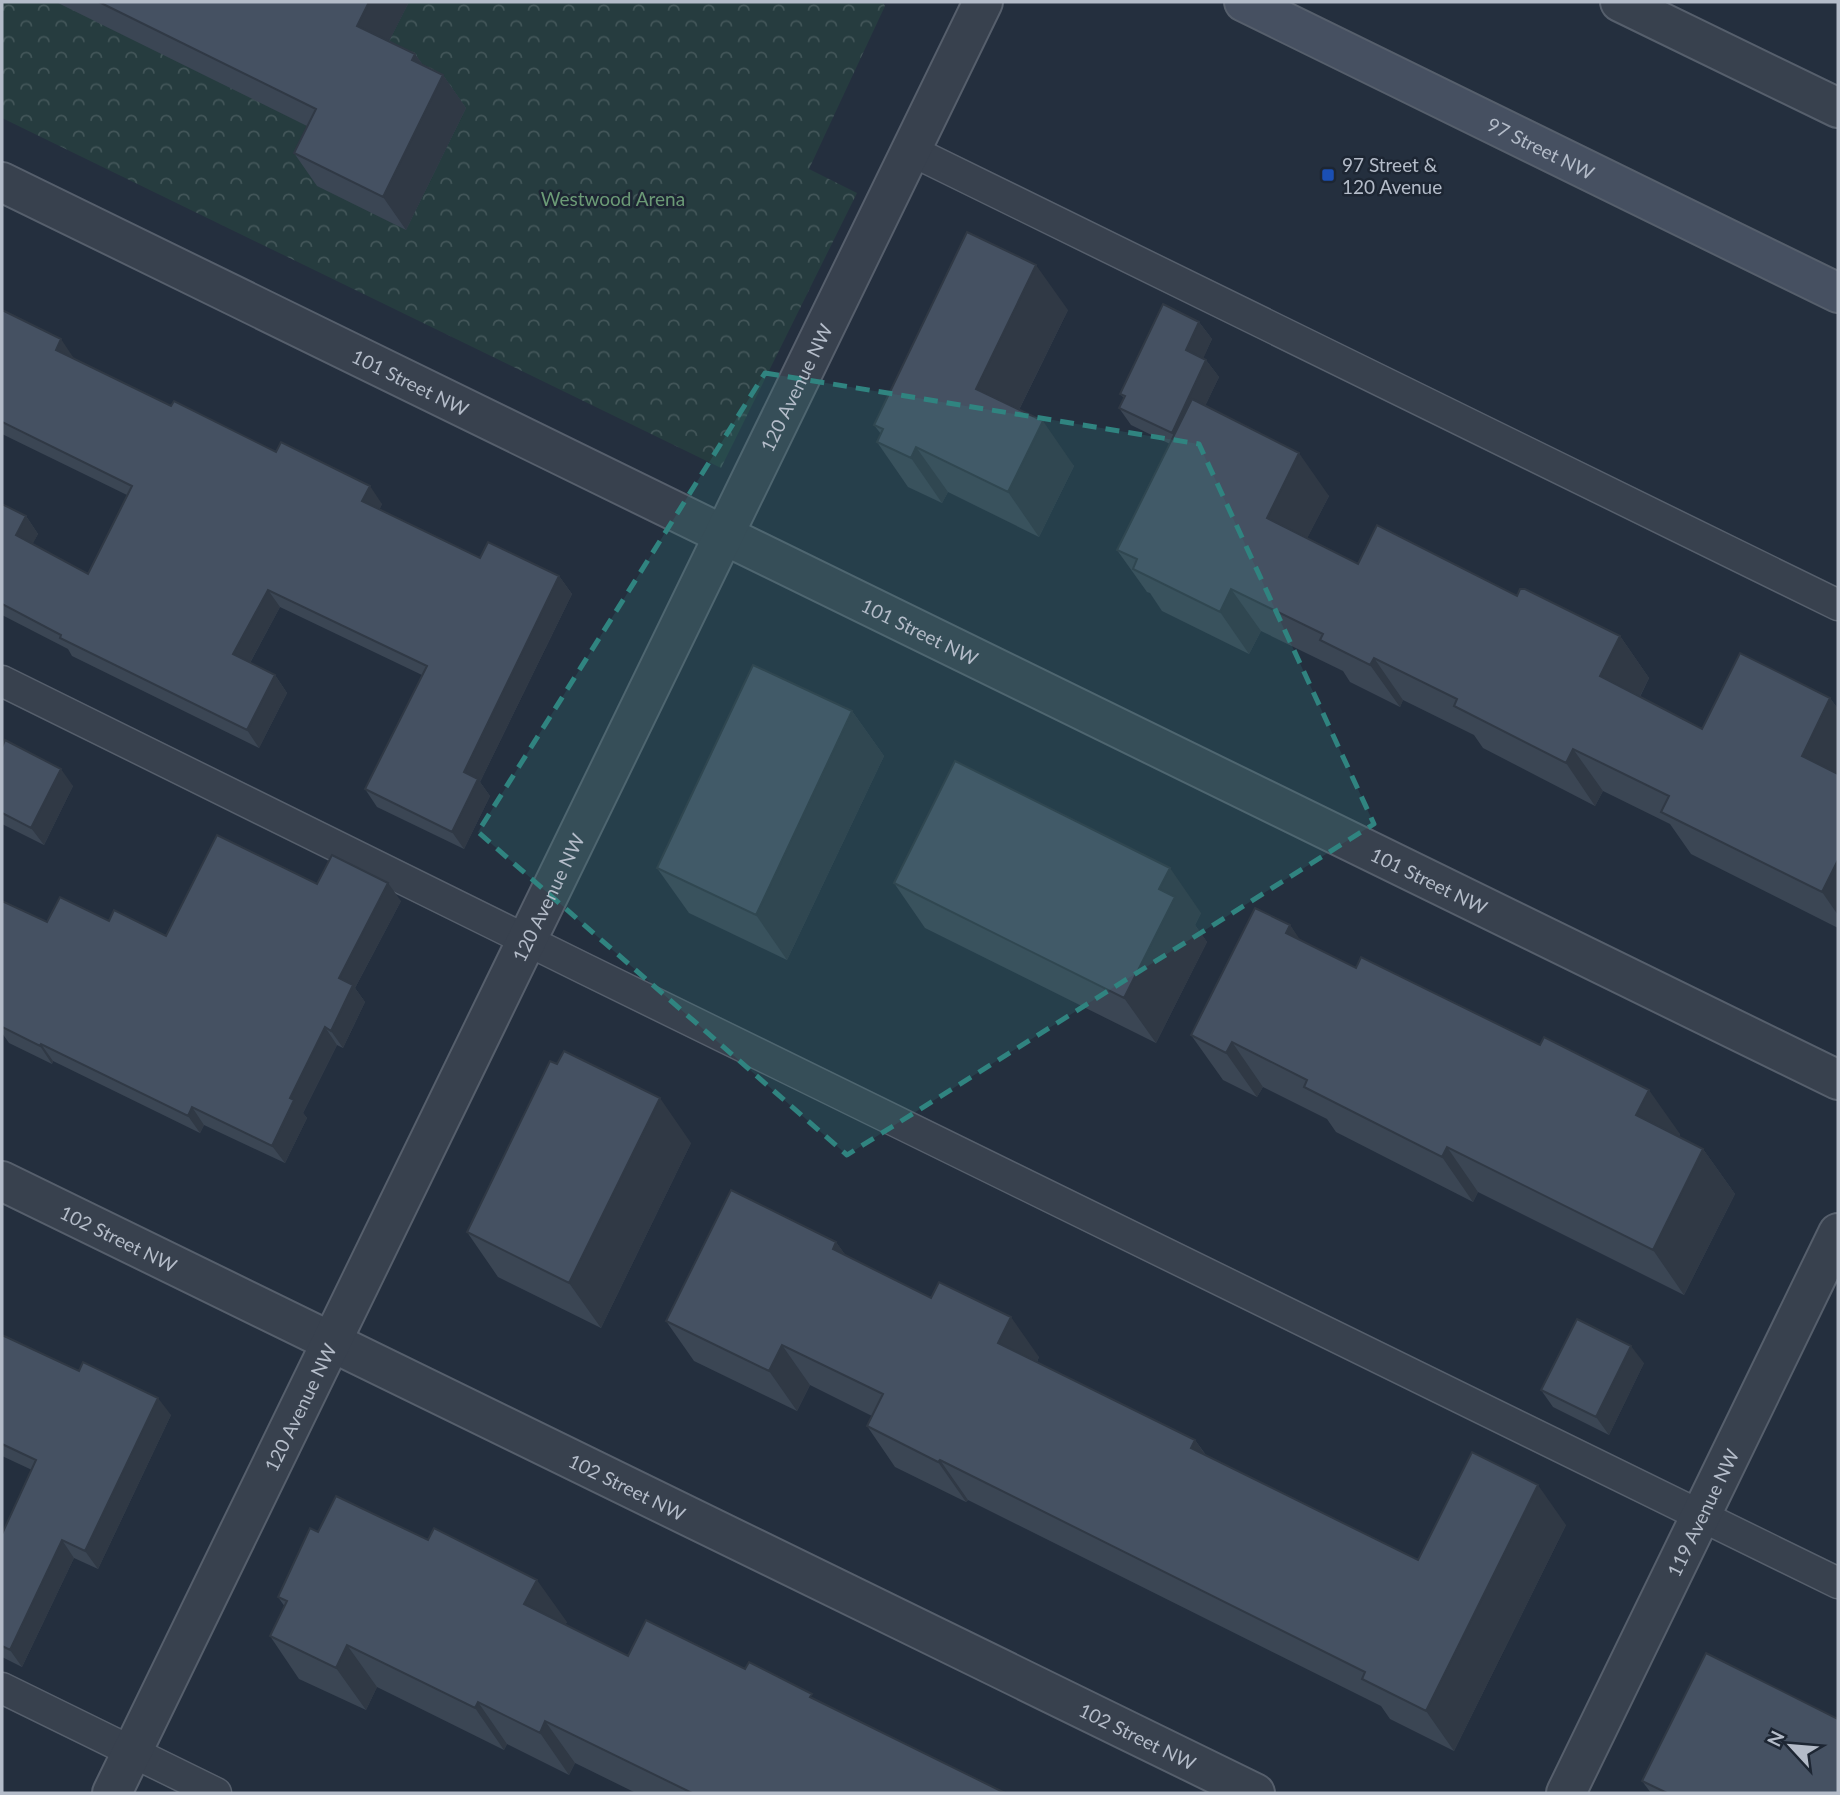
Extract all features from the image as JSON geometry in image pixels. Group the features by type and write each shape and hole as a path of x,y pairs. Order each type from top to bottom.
{"main road":[{"name":"97 Street NW","path":"1244,2 1838,293"}],"street":[{"name":"120 Avenue NW","path":"112,1793 983,2"},
{"path":"1619,2 1838,108"},
{"name":"101 Street NW","path":"2,182 1838,1080"},
{"name":"102 Street NW","path":"2,1181 1255,1793"},
{"name":"119 Avenue NW","path":"1566,1793 1838,1233"}],"lane":[{"path":"911,150 1838,605"},
{"path":"2,681 1838,1583"},
{"path":"2,1688 216,1793"}],"highlighted area":[{"path":"765,373 1199,444 1374,824 847,1155 478,832"}],"green space":[{"name":"Westwood Arena","path":"2,2 883,2 885,6 809,169 857,193 721,468 2,118"}],"building":[{"path":"99,2 369,2 357,26 415,54 412,60 443,75 383,197 294,153 316,109"},
{"path":"967,232 1036,265 976,389 1043,421 1008,492 916,447 911,458 877,442 883,429 874,425"},
{"path":"1163,304 1199,322 1186,350 1206,360 1172,433 1119,408 1125,396 1120,394"},
{"path":"2,310 61,339 56,350 171,406 174,401 276,452 281,442 370,486 362,501 480,558 488,542 559,576 464,772 478,779 452,832 365,789 427,666 268,590 233,654 275,675 247,730 60,638 61,635 2,604 2,504 26,516 16,535 88,574 132,486 2,422"},
{"path":"1192,399 1299,453 1267,518 1358,564 1377,525 1517,596 1520,589 1525,589 1620,636 1600,676 1702,729 1740,653 1830,698 1802,756 1838,774 1838,860 1822,892 1661,812 1669,796 1573,749 1566,763 1454,706 1457,699 1374,658 1370,665 1320,640 1323,634 1231,589 1220,612 1133,569 1137,559 1117,550"},
{"path":"753,665 852,711 756,915 657,868"},
{"path":"5,740 61,769 31,828 2,813 2,747"},
{"path":"955,761 1170,868 1159,889 1175,897 1124,998 894,883"},
{"path":"217,835 317,884 332,855 388,883 339,978 353,985 331,1031 325,1027 290,1098 294,1100 272,1146 192,1107 188,1116 2,1027 2,901 47,922 60,897 109,921 114,910 166,936"},
{"path":"1255,908 1290,925 1286,933 1356,968 1361,957 1540,1045 1544,1037 1649,1090 1636,1115 1703,1149 1653,1250 1447,1147 1442,1157 1304,1087 1307,1080 1232,1042 1226,1053 1191,1035"},
{"path":"564,1051 660,1098 569,1283 467,1232 550,1061 557,1064"},
{"path":"731,1190 836,1242 833,1249 931,1298 939,1282 1011,1317 998,1343 1195,1440 1191,1448 1418,1560 1472,1452 1538,1485 1426,1711 1362,1679 1365,1672 867,1426 883,1394 782,1345 769,1371 666,1321"},
{"path":"1577,1319 1631,1346 1596,1417 1541,1390"},
{"path":"2,1335 79,1371 83,1362 158,1398 85,1551 62,1540 10,1650 2,1646 2,1534 36,1460 2,1444"},
{"path":"336,1496 428,1540 434,1528 537,1580 524,1604 628,1656 646,1620 745,1669 749,1662 812,1694 810,1697 1005,1793 692,1793 545,1721 540,1733 478,1702 475,1708 347,1645 336,1668 270,1636 287,1601 278,1597 310,1528 318,1532"},
{"path":"1706,1653 1838,1719 1838,1793 1667,1793 1642,1781"}],"place":[{"name":"97 Street & 120 Avenue","path":"1328,175"}]}
